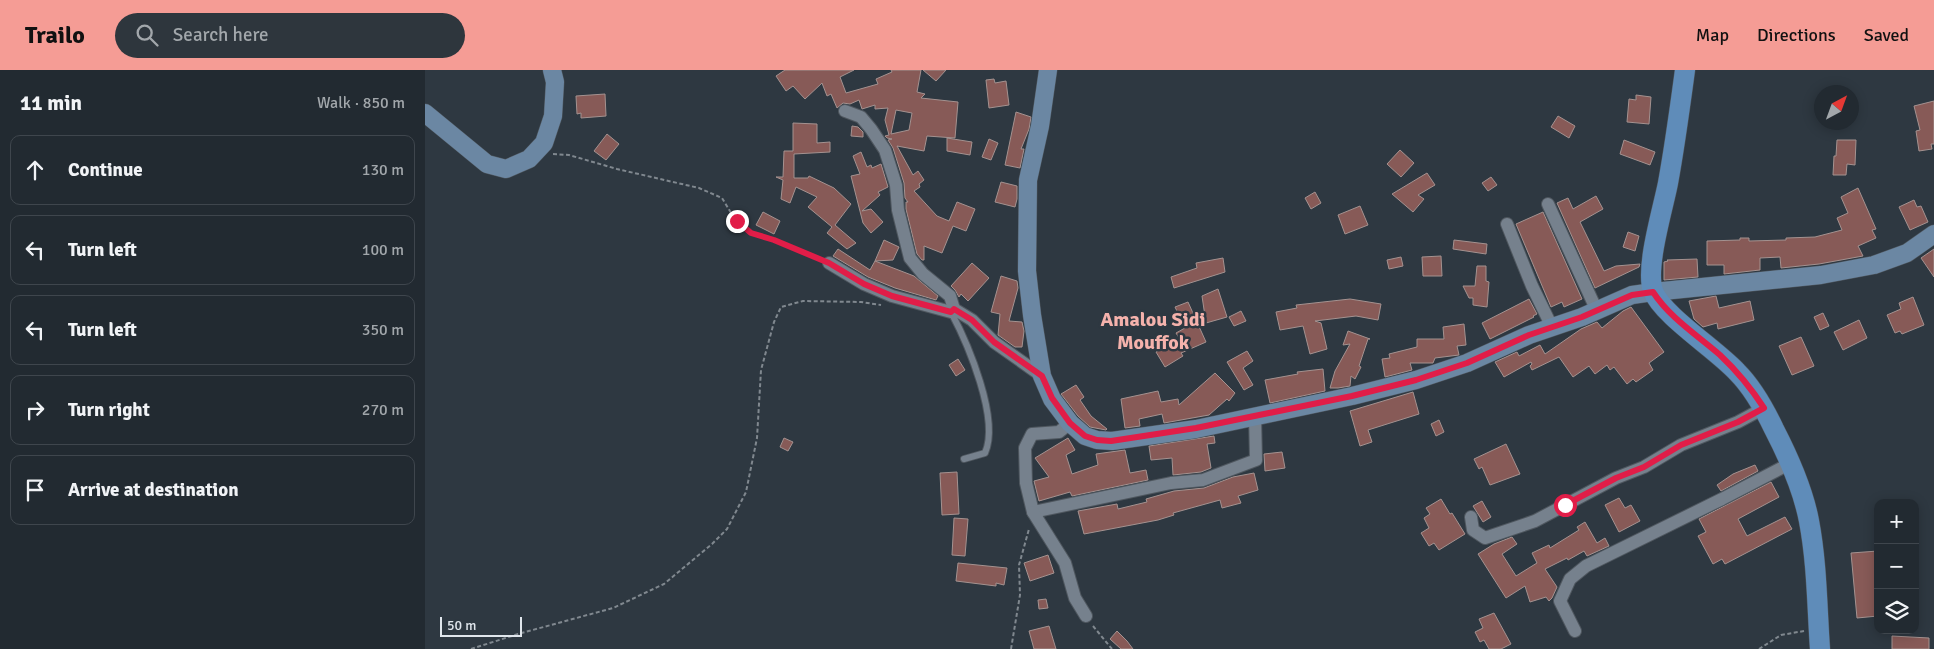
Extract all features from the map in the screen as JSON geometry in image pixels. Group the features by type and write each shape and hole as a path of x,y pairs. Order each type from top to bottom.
{"main road":[{"path":"1685,70 1669,181 1652,262 1653,292 1661,305 1737,371 1751,387 1764,408 1791,463 1809,519 1815,557 1819,649"}],"street":[{"path":"425,113 487,164 506,169 529,159 544,143 553,116 555,82 552,70"},
{"path":"1049,70 1040,126 1028,180 1026,217 1027,271 1032,315 1042,376 1052,398 1070,423 1085,436 1097,440 1111,441 1196,428 1352,396 1416,380 1467,363 1529,335 1597,311 1632,295 1813,276 1874,265 1907,254 1934,234"},
{"path":"845,111 861,117 885,150 896,185 898,210 910,258 923,274 950,296 953,311"},
{"path":"1549,204 1597,311"},
{"path":"1507,224 1531,286 1553,327"},
{"path":"829,263 864,284 892,296 953,311 972,320 994,342 1042,376"},
{"path":"1471,518 1473,530 1485,538 1535,521 1616,478 1644,467 1681,445 1738,422 1764,408"},
{"path":"1033,512 1171,483 1203,480 1256,460 1255,416"},
{"path":"1070,423 1059,432 1032,434 1025,448 1026,482 1033,512 1065,563 1075,598 1086,616"},
{"path":"1575,631 1560,601 1570,579 1586,566 1791,463"}],"lane":[{"path":"953,311 967,341 983,390 987,417 989,444 985,453 964,459"}],"path":[{"path":"533,155 569,156 699,188 722,198 737,221 751,233 774,240 829,263"},
{"path":"471,649 613,608 664,584 713,544 727,529 746,492 757,438 761,370 774,322 781,307 803,301 861,302 881,305"},
{"path":"1011,649 1020,595 1019,565 1033,512"},
{"path":"1086,616 1112,649"},
{"path":"1759,649 1781,635 1819,628"}],"building":[{"path":"785,70 854,70 840,77 846,93 878,84 876,79 892,72 891,70 921,70 917,92 925,94 921,98 958,102 955,138 927,136 924,151 897,146 913,175 918,171 924,180 919,184 920,187 914,191 937,216 949,221 957,202 975,209 966,231 953,226 942,253 924,246 924,260 922,260 917,254 906,209 906,202 908,202 905,198 904,183 893,148 888,140 892,139 885,136 889,135 885,120 888,108 875,109 875,105 862,109 859,100 850,104 843,103 837,108 831,94 827,96 822,83 805,99 793,86 786,91 776,76","holes":["896,110 912,113 909,130 891,134"]},
{"path":"923,70 946,70 936,81"},
{"path":"994,79 995,83 1006,81 1009,105 989,108 986,80"},
{"path":"605,94 606,116 581,118 581,113 577,114 576,96"},
{"path":"1636,95 1651,97 1649,124 1627,122 1629,99 1636,100"},
{"path":"1934,101 1934,144 1931,144 1932,149 1919,151 1916,131 1920,130 1914,106"},
{"path":"1016,112 1031,117 1029,129 1021,149 1024,149 1020,168 1005,165"},
{"path":"1558,116 1575,126 1569,138 1551,127"},
{"path":"793,123 817,124 817,143 830,142 830,152 794,154 794,178 808,178 809,176 834,188 851,204 835,225 856,243 847,249 827,233 832,227 808,207 817,197 796,187 790,203 781,199 783,180 776,177 783,177 784,151 793,151"},
{"path":"852,126 858,127 863,132 863,137 851,136"},
{"path":"607,134 619,144 606,160 594,151"},
{"path":"947,138 972,142 970,155 947,151"},
{"path":"989,139 998,143 991,160 982,157"},
{"path":"1624,140 1655,152 1650,165 1620,154"},
{"path":"1837,140 1856,140 1855,165 1847,164 1846,175 1833,175"},
{"path":"1400,150 1414,163 1401,177 1387,164"},
{"path":"861,152 867,167 871,165 872,168 881,164 888,187 878,192 880,195 862,211 871,209 883,222 871,233 863,223 851,176 860,174 853,156"},
{"path":"1427,173 1435,185 1418,195 1424,199 1413,212 1392,194"},
{"path":"1491,177 1497,185 1488,191 1482,183"},
{"path":"1001,182 1017,186 1015,207 995,202"},
{"path":"1858,188 1876,229 1872,230 1876,238 1858,246 1863,256 1819,264 1781,268 1780,257 1760,258 1760,270 1724,274 1724,265 1707,265 1707,241 1740,240 1740,238 1749,238 1749,241 1786,240 1786,238 1815,237 1842,230 1837,218 1848,213 1841,197"},
{"path":"1315,192 1321,203 1311,209 1305,198"},
{"path":"1596,196 1603,209 1580,222 1604,271 1616,266 1640,264 1639,267 1595,288 1557,203 1568,198 1573,209"},
{"path":"1914,200 1917,207 1921,206 1928,222 1910,230 1899,207"},
{"path":"1360,206 1368,225 1345,234 1338,215"},
{"path":"763,212 780,221 774,234 756,225"},
{"path":"1543,212 1582,299 1564,307 1562,302 1551,307 1516,224"},
{"path":"1628,232 1639,236 1635,251 1623,247"},
{"path":"884,240 899,247 893,260 875,261"},
{"path":"1454,240 1487,244 1486,254 1453,249"},
{"path":"838,249 870,270 875,261 914,276 938,296 936,300 895,288 868,277 833,256"},
{"path":"1934,249 1934,277 1921,258"},
{"path":"1441,256 1442,276 1423,276 1422,257"},
{"path":"1401,257 1403,266 1389,269 1387,260"},
{"path":"1223,258 1225,272 1174,288 1171,277 1197,268 1196,263"},
{"path":"1697,259 1698,277 1664,280 1664,262 1667,260"},
{"path":"972,263 989,278 968,301 961,294 959,297 951,286"},
{"path":"1477,266 1486,266 1486,281 1489,282 1487,307 1473,305 1473,298 1469,298 1463,286 1475,286"},
{"path":"1001,276 1017,281 1018,288 1009,321 1022,322 1024,331 1022,347 1015,347 998,335 1000,314 991,312"},
{"path":"1218,289 1227,317 1206,323 1202,296"},
{"path":"1716,296 1719,308 1750,301 1754,320 1718,329 1717,323 1703,327 1694,319 1689,301"},
{"path":"1913,297 1924,325 1902,334 1900,331 1895,333 1887,315 1901,309 1899,303"},
{"path":"1350,299 1381,304 1378,320 1356,316 1315,321 1321,323 1327,349 1310,354 1303,326 1280,330 1276,312 1297,308 1296,305"},
{"path":"1529,299 1537,314 1490,339 1482,323"},
{"path":"1188,302 1206,342 1181,353 1183,356 1165,367 1156,352 1179,338 1176,333 1185,328 1175,307"},
{"path":"1631,307 1664,352 1649,363 1653,370 1636,382 1633,379 1627,384 1614,367 1610,370 1607,365 1595,374 1589,366 1573,377 1559,357 1532,370 1531,362 1504,377 1495,362 1517,352 1519,356 1540,345 1545,354 1581,329 1597,322 1602,328"},
{"path":"1241,311 1246,321 1234,326 1229,317"},
{"path":"1823,313 1829,326 1820,330 1814,317"},
{"path":"1859,320 1867,338 1843,350 1834,332"},
{"path":"1464,324 1466,345 1457,346 1459,355 1435,358 1433,363 1410,363 1412,370 1385,377 1382,359 1390,358 1389,354 1417,347 1417,339 1444,339 1443,327"},
{"path":"1348,331 1370,339 1368,339 1359,366 1361,367 1355,379 1351,376 1350,386 1330,388 1335,371 1350,344 1343,345"},
{"path":"1801,337 1814,366 1792,375 1779,346"},
{"path":"1247,351 1253,361 1243,368 1253,385 1244,390 1227,362"},
{"path":"958,359 965,370 956,376 949,365"},
{"path":"1323,369 1325,391 1270,403 1265,380 1298,374 1297,372"},
{"path":"1215,373 1235,393 1229,401 1227,399 1209,415 1164,423 1162,414 1139,419 1140,426 1125,428 1121,399 1158,391 1161,402 1178,399 1179,405"},
{"path":"1076,385 1084,397 1080,400 1091,416 1106,430 1090,427 1078,416 1061,394"},
{"path":"1413,392 1419,414 1368,430 1372,442 1360,446 1350,411"},
{"path":"1439,420 1444,432 1436,436 1431,424"},
{"path":"1214,436 1215,443 1207,444 1211,468 1201,472 1173,475 1172,458 1151,460 1149,446"},
{"path":"784,438 793,442 788,451 780,447"},
{"path":"1068,438 1075,450 1066,455 1072,474 1098,465 1096,454 1125,450 1130,473 1146,470 1148,480 1072,496 1070,492 1039,501 1034,481 1049,477 1035,458"},
{"path":"1506,444 1520,474 1490,485 1482,467 1479,469 1474,459"},
{"path":"1282,452 1285,468 1265,471 1264,454"},
{"path":"1755,465 1758,471 1721,491 1717,485 1733,474"},
{"path":"957,472 959,514 942,515 940,473"},
{"path":"1254,473 1258,490 1238,496 1241,503 1222,508 1220,500 1173,513 1174,515 1158,520 1084,534 1078,511 1117,504 1118,509 1147,502 1146,499 1174,491 1204,488 1233,477"},
{"path":"1771,482 1779,497 1738,519 1747,536 1785,517 1792,529 1725,564 1722,559 1713,564 1698,536 1706,532 1699,519"},
{"path":"1619,498 1625,508 1631,505 1640,521 1619,532 1605,505"},
{"path":"1441,499 1465,534 1439,550 1434,543 1429,546 1421,533 1429,528 1424,518 1430,514 1426,508"},
{"path":"1482,501 1491,517 1483,522 1473,506"},
{"path":"954,518 968,519 965,556 952,555"},
{"path":"1585,522 1597,543 1605,538 1609,546 1587,556 1584,551 1545,569 1557,587 1549,601 1546,597 1530,602 1525,586 1506,598 1478,554 1494,544 1512,537 1517,544 1502,554 1516,576 1537,563 1532,553 1549,545 1550,548 1579,530 1577,527"},
{"path":"1874,551 1874,616 1857,618 1851,553"},
{"path":"1048,555 1054,573 1030,581 1024,563"},
{"path":"958,563 1007,568 1004,585 996,583 996,586 956,581"},
{"path":"1046,599 1048,608 1039,609 1038,600"},
{"path":"1494,613 1511,644 1501,649 1489,649 1484,640 1480,642 1475,632 1483,628 1479,619"},
{"path":"1049,626 1056,649 1034,649 1029,631"},
{"path":"1117,631 1133,649 1121,649 1110,639"},
{"path":"1892,636 1929,638 1929,649 1892,649"}],"district":[{"name":"Amalou Sidi Mouffok","path":"1153,330"}],"route":[{"path":"737,221 751,233 774,240 829,263 864,284 892,296 951,312 954,309 972,320 994,342 1042,376 1052,398 1070,423 1085,436 1097,440 1111,441 1196,428 1352,396 1416,380 1467,363 1529,335 1582,317 1632,295 1653,292 1661,305 1737,371 1751,387 1764,408 1738,422 1681,445 1644,467 1616,478 1565,505"}]}
